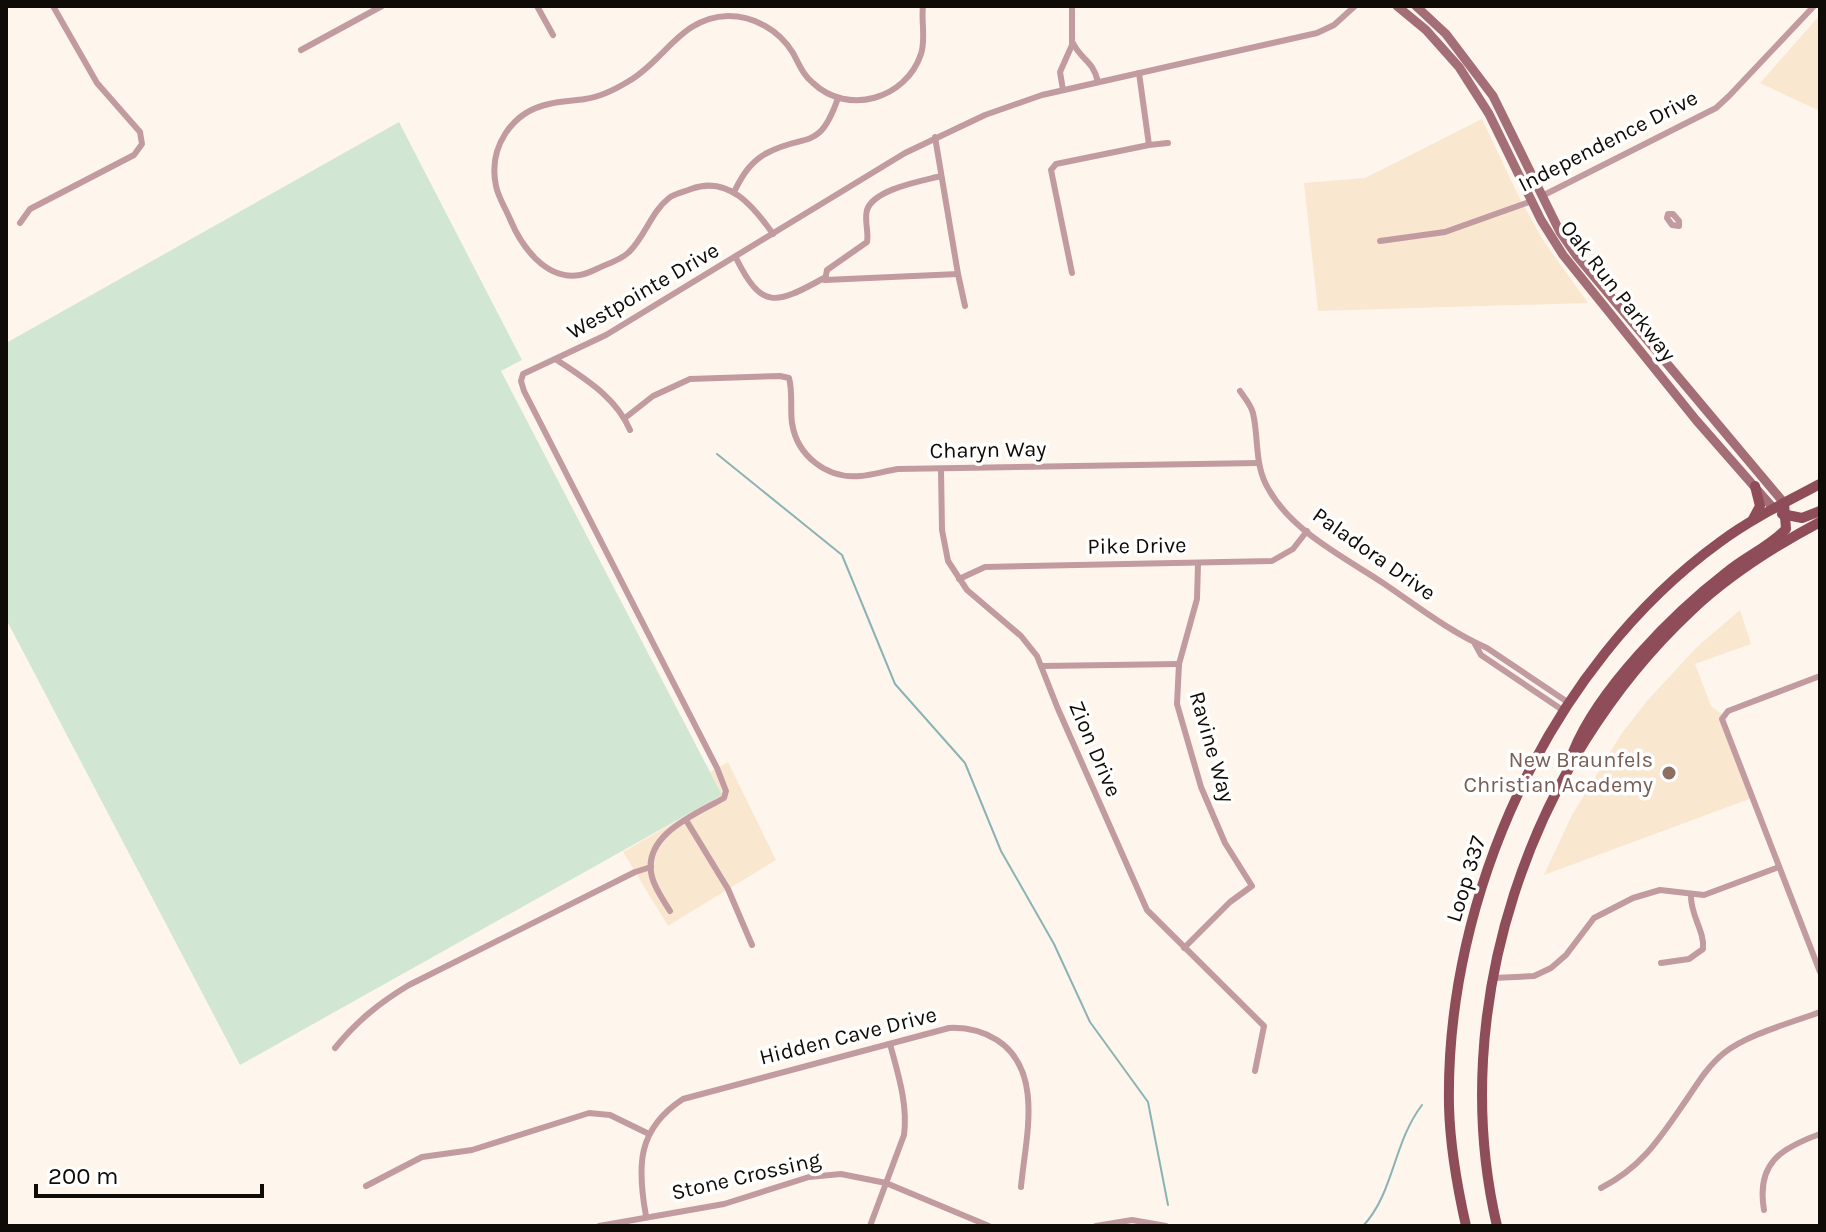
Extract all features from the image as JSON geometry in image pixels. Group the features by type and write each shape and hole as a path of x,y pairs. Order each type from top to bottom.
{"main road":[{"name":"Loop 337","path":"1466,1226 1454,1169 1449,1106 1451,1048 1463,965 1489,858 1522,786 1567,707 1632,622 1720,542 1820,484"},
{"path":"1750,524 1760,506 1755,486"},
{"path":"1497,1226 1484,1142 1481,1092 1487,1011 1511,911 1534,842 1565,776 1580,735 1604,699 1641,653 1691,601 1786,529 1784,503"},
{"path":"1774,509 1802,518 1820,511"},
{"path":"1565,776 1615,697 1684,618 1752,564 1820,522"}],"street":[{"path":"20,223 30,209 134,155 142,144 140,132 88,70 53,6"},
{"path":"301,50 382,6"},
{"path":"537,6 553,35"},
{"path":"773,234 750,204 734,192 702,185 670,197 629,252 579,276 560,273 542,265 519,240 496,187 495,158 500,141 511,123 546,104 587,99 630,81 650,66 684,31 716,17 741,17 766,26 786,43 814,85 838,98 856,101 875,99 892,91 908,77 923,47 923,6"},
{"path":"1063,90 1060,72 1072,40 1072,6"},
{"name":"Westpointe Drive","path":"651,867 665,834 724,798 727,793 522,386 521,377 525,371 557,360 606,335 935,137 1008,107 1063,90 1317,33 1334,25 1355,6"},
{"name":"Oak Run Parkway","path":"1397,6 1426,30 1459,67 1489,114 1563,255 1696,420 1774,509"},
{"name":"Oak Run Parkway","path":"1416,6 1446,34 1493,96 1560,232 1576,255 1784,503"},
{"name":"Independence Drive","path":"1380,241 1445,232 1532,201 1716,108 1814,6"},
{"path":"1072,40 1081,56 1092,64 1098,82"},
{"path":"1066,59 1081,56"},
{"path":"1139,73 1149,145"},
{"path":"734,192 758,158 776,149 806,141 821,132 831,118 838,98"},
{"path":"935,137 965,306"},
{"path":"1072,273 1051,170 1056,164 1168,143"},
{"path":"736,258 749,285 766,297 783,296 824,278 827,270 867,242 866,214 871,204 901,186 941,176"},
{"path":"824,278 827,281 958,274"},
{"path":"557,360 597,388 625,418 630,430"},
{"name":"Charyn Way","path":"625,418 653,396 690,379 780,376 789,378 794,433 804,451 818,465 850,476 898,469 1258,463"},
{"name":"Paladora Drive","path":"1240,391 1252,410 1258,463 1264,481 1276,501 1307,531 1475,644 1487,648 1567,707"},
{"name":"Zion Drive","path":"941,469 945,554 959,579 988,610 1021,636 1037,656 1147,910 1264,1026 1255,1071"},
{"name":"Pike Drive","path":"959,579 985,567 1272,561 1293,549 1307,531"},
{"name":"Ravine Way","path":"1184,948 1230,902 1252,886 1225,843 1201,787 1178,712 1179,664 1197,599 1198,563"},
{"path":"1042,666 1179,664"},
{"path":"1819,678 1728,711 1723,715 1722,722 1820,972"},
{"path":"686,820 728,889 752,945"},
{"path":"335,1048 358,1020 380,1002 635,872 651,867 653,881 670,911"},
{"path":"1494,978 1519,978 1543,973 1566,955 1600,913 1633,898 1660,890 1691,895 1713,892 1779,867"},
{"path":"1659,881 1660,890"},
{"path":"1661,963 1689,959 1703,949 1691,895"},
{"path":"1601,1188 1629,1172 1644,1158 1703,1075 1722,1055 1745,1041 1820,1012"},
{"name":"Hidden Cave Drive","path":"646,1216 640,1170 649,1134 674,1105 699,1093 961,1028 978,1031 1007,1048 1023,1069 1028,1096 1021,1187"},
{"path":"870,1226 906,1122 903,1094 890,1044"},
{"path":"366,1186 422,1157 472,1150 589,1113 610,1115 649,1134"},
{"path":"1764,1210 1763,1181 1770,1164 1790,1146 1820,1134"},
{"name":"Stone Crossing","path":"599,1226 724,1204 809,1177 832,1174 854,1175 886,1183 989,1226"},
{"path":"1096,1226 1132,1220 1166,1226"}],"shaded area":[{"path":"1820,15 1820,111 1760,83"},
{"path":"1482,119 1543,240 1588,303 1318,311 1304,183 1365,178"},
{"name":"New Braunfels Christian Academy","path":"1740,610 1751,644 1695,664 1711,706 1723,715 1752,798 1544,875 1572,815 1622,733 1697,647"},
{"path":"728,762 776,860 668,926 623,852 722,795 710,772"}],"green space":[{"path":"399,122 522,360 501,371 722,795 240,1065 6,619 6,343"}],"waterway":[{"path":"717,454 842,555 895,684 965,763 1001,851 1054,944 1090,1022 1148,1102 1168,1205"},
{"path":"1363,1226 1381,1199 1405,1135 1422,1105"}],"place":[{"name":"New Braunfels Christian Academy","path":"1669,773"}]}
